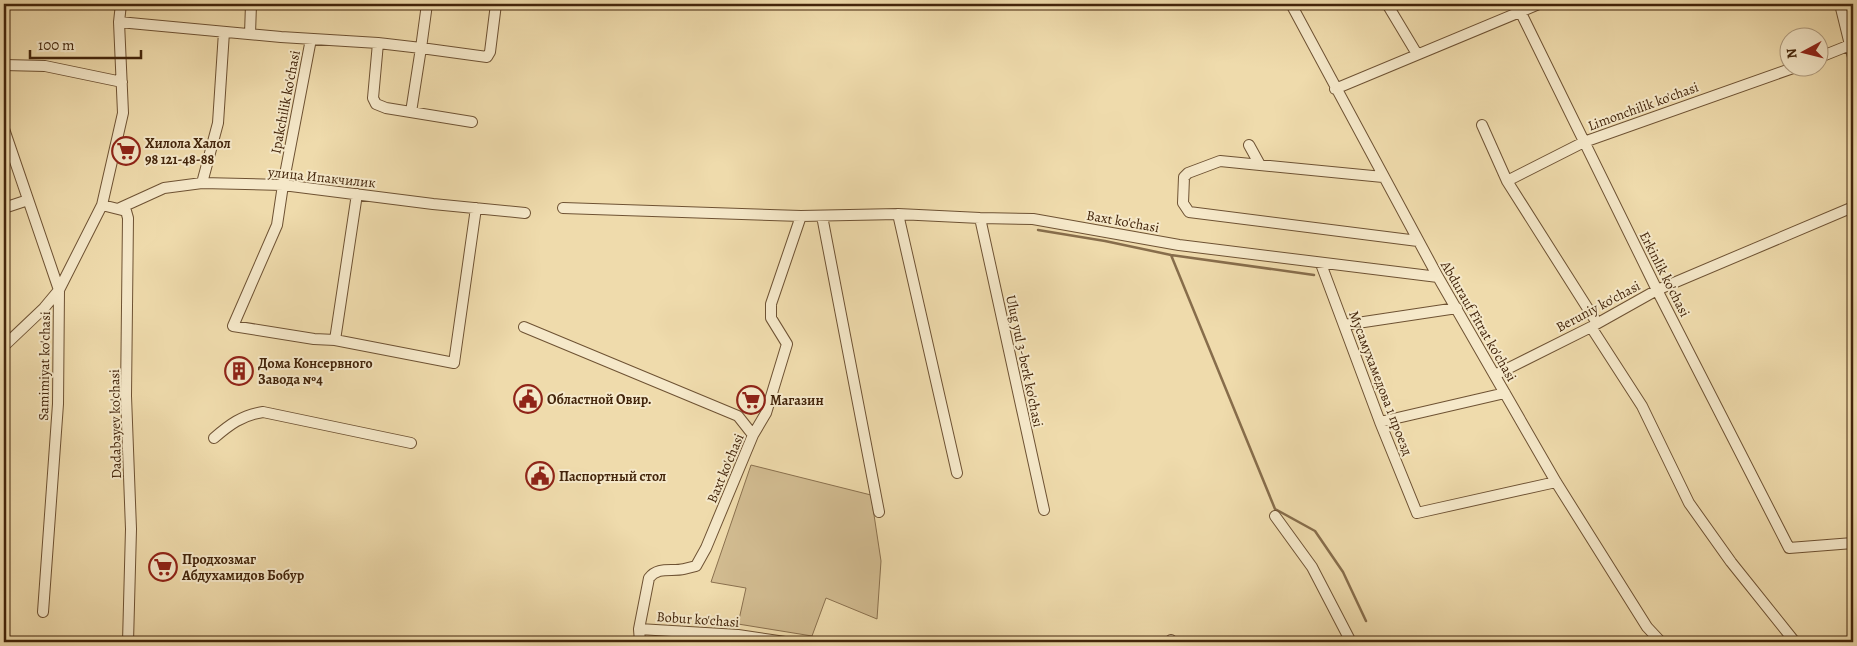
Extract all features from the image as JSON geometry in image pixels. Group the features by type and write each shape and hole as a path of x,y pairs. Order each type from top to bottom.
{"street":[{"path":"4,346 44,308 59,290 102,205 123,113 119,22 121,4"},
{"path":"250,34 251,4"},
{"path":"410,112 426,4"},
{"name":"Ipakchilik ko'chasi","path":"119,22 378,43 487,57 490,52 496,4"},
{"name":"Abdurauf Fitrat ko'chasi","path":"1290,4 1438,277 1556,482 1647,627 1661,642"},
{"path":"1387,4 1417,54"},
{"path":"1336,88 1539,4"},
{"path":"1840,4 1853,57"},
{"name":"Erkinlik ko'chasi","path":"1520,11 1657,290 1789,548 1853,544"},
{"path":"202,183 218,123 224,32"},
{"name":"Ipakchilik ko'chasi","path":"311,39 282,185 277,225 233,326 314,339 335,340 454,363 476,208"},
{"path":"378,43 373,98 376,104 410,112 472,122"},
{"path":"1830,53 1850,45"},
{"path":"4,65 45,66 122,82"},
{"name":"Limonchilik ko'chasi","path":"1507,181 1584,142 1780,73"},
{"path":"1482,124 1507,181 1642,406 1689,503 1731,562 1794,642"},
{"name":"Samimiyat ko'chasi","path":"4,129 59,290 58,404 43,612"},
{"path":"1249,144 1260,165"},
{"path":"1383,177 1220,161 1188,173 1184,177 1183,204 1189,212 1418,241"},
{"name":"улица Ипакчилик","path":"120,208 164,188 202,183 282,185 525,213"},
{"path":"335,340 357,194"},
{"path":"4,208 28,200"},
{"path":"102,205 120,208"},
{"name":"Beruniy ko'chasi","path":"1495,374 1594,325 1657,290 1853,207"},
{"name":"Dadabayev ko'chasi","path":"120,208 126,211 129,226 126,396 131,529 128,642"},
{"name":"Baxt ko'chasi","path":"563,208 801,216 898,214 1033,219 1179,245 1438,277"},
{"path":"898,214 957,473"},
{"name":"Baxt ko'chasi","path":"640,642 639,629 649,578 659,570 683,570 696,566 706,548 753,435 766,413 787,344 771,318 771,304 801,216"},
{"path":"822,216 879,512"},
{"name":"Ulug yul 3-berk ko'chasi","path":"980,218 1044,510"},
{"name":"Мусамухамедова 1 проезд","path":"1321,264 1380,422 1417,512 1556,482"},
{"path":"1344,325 1457,308"},
{"path":"524,327 738,416 753,435"},
{"path":"1380,422 1505,393"},
{"path":"214,438 234,421 250,414 263,412 411,443"},
{"path":"1275,516 1312,567 1351,642"},
{"name":"Bobur ko'chasi","path":"639,629 785,642"}],"shaded area":[{"path":"1852,7 1853,42 1845,8"},
{"path":"751,465 871,495 881,561 877,619 826,598 812,636 738,624 746,588 711,582"}],"waterway":[{"path":"1038,230 1105,241 1171,255 1314,275"},
{"path":"1171,255 1275,509 1315,531 1343,572 1366,621"}],"place":[{"name":"Хилола Халол 98 121-48-88","path":"126,151"},
{"name":"Дома Консервного Завода №4","path":"239,371"},
{"name":"Областной Овир.","path":"528,399"},
{"name":"Магазин","path":"751,400"},
{"name":"Паспортный стол","path":"540,476"},
{"name":"Продхозмаг Абдухамидов Бобур","path":"163,567"}]}
